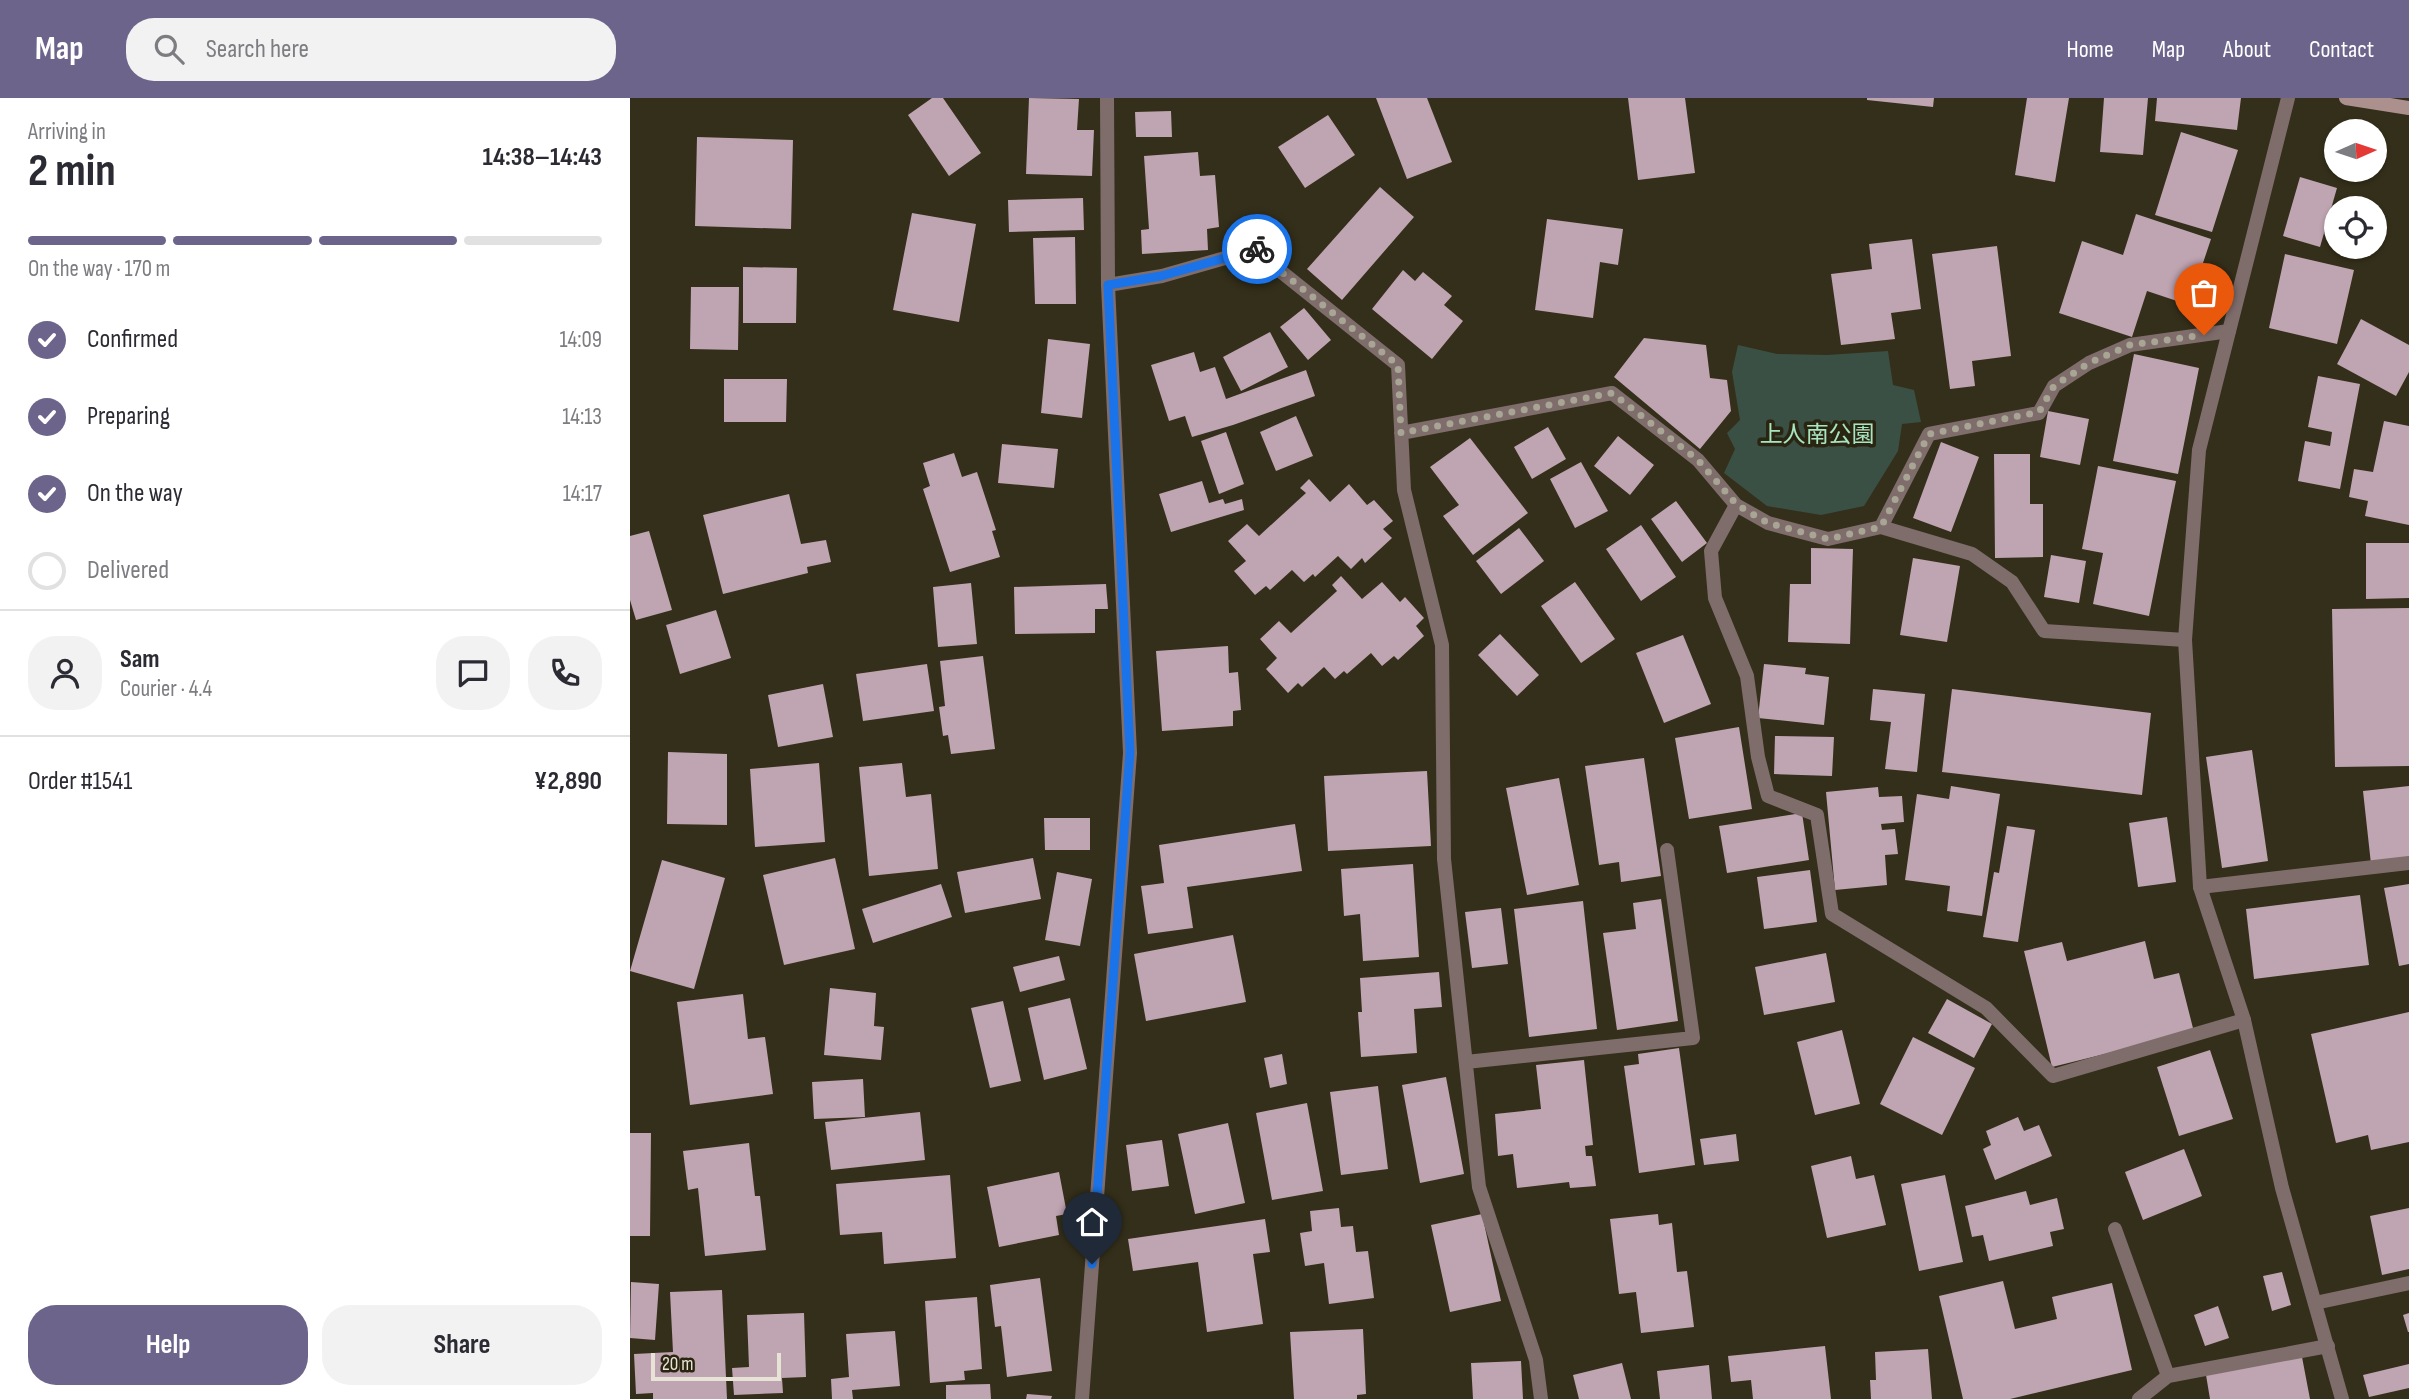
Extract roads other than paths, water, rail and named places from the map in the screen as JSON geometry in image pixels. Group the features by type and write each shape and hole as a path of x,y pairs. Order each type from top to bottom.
{"main road":[{"path":"2346,98 2409,108"}],"street":[{"path":"1082,1399 1130,752 1108,285 1107,98"},
{"path":"2288,98 2199,450 2185,640 2200,887 2244,1020 2282,1188 2342,1399"},
{"path":"1108,285 1161,276 1260,248 1279,270 1398,365 1404,490 1443,645 1444,859 1479,1187 1536,1360 1541,1399"},
{"path":"1881,527 1929,434 2039,412 2054,386 2089,363 2130,345 2229,331"},
{"path":"1401,433 1612,393 1698,460 1737,505 1768,523 1828,539 1881,527 1972,554 2011,582 2044,631 2185,640"},
{"path":"1737,505 1712,551 1715,598 1747,676 1758,757 1768,796 1817,814 1832,914 1986,1008 2053,1076 2244,1020"},
{"path":"1466,1062 1693,1038 1667,850"},
{"path":"2200,887 2409,863"},
{"path":"2115,1229 2168,1376"},
{"path":"2315,1303 2409,1283"},
{"path":"2139,1399 2168,1376 2328,1346"}],"park label":[{"name":"上人南公園","path":"1817,434"}]}
